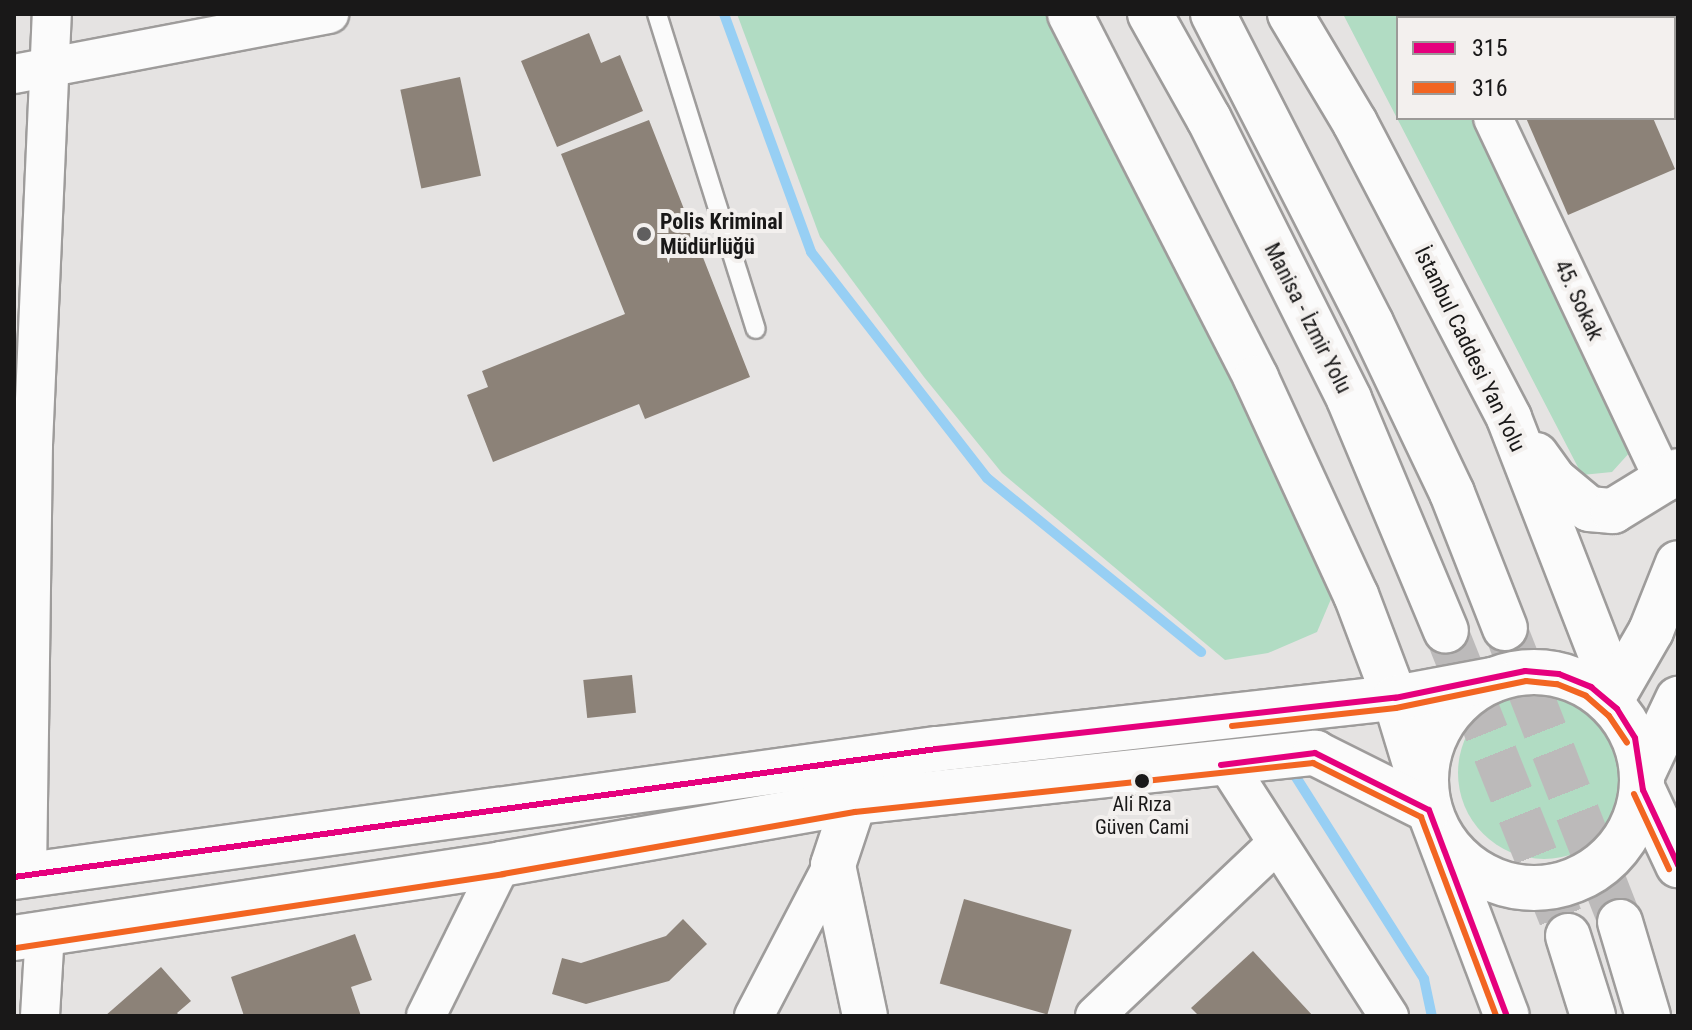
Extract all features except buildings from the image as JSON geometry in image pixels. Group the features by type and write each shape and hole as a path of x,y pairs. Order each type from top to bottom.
{"main road":[{"path":"1070,14 1256,378 1356,595 1395,698 1429,810 1507,1016"},
{"name":"Manisa - İzmir Yolu","path":"1150,14 1209,119 1349,399 1446,631"},
{"path":"1213,14 1385,351 1452,493 1505,628"},
{"name":"İstanbul Caddesi Yan Yolu","path":"1290,14 1355,123 1509,418 1605,665 1610,702"},
{"path":"1509,418 1554,480 1574,500 1589,509 1613,511 1672,477"},
{"path":"1610,702 1651,631 1678,563"},
{"path":"21,875 883,757 1395,698 1525,671 1559,674 1591,687 1610,702 1635,738 1678,865"},
{"path":"1492,680 1459,701 1436,733 1425,771 1429,810 1444,842 1469,867 1500,883 1535,888 1570,882 1601,866 1624,839 1655,797 1678,699"},
{"path":"29,936 501,864 854,802 1315,753 1429,810"},
{"path":"865,1016 833,865 854,802 883,757"},
{"path":"1620,922 1648,1016"},
{"path":"1568,936 1593,1016"}],"street":[{"path":"21,875 23,447 31,70 52,14"},
{"path":"31,70 329,14"},
{"name":"45. Sokak","path":"1494,120 1672,477"},
{"path":"1227,764 1389,1016"},
{"path":"1095,1016 1277,843"},
{"path":"426,1016 501,864"},
{"path":"754,1016 833,865"},
{"path":"29,936 40,1016"}],"lane":[{"path":"657,14 756,329"}],"green space":[{"path":"737,14 1053,14 1210,326 1310,544 1331,599 1317,632 1268,653 1225,660 1002,473 924,377 820,237"},
{"path":"1343,14 1426,14 1396,16 1396,116"},
{"path":"1398,120 1476,120 1631,451 1612,472 1582,475"},
{"path":"1544,687 1577,694 1605,712 1623,740 1630,773 1623,806 1605,834 1577,852 1544,859 1511,852 1483,834 1465,806 1458,773 1465,740 1483,712 1511,694"}],"waterway":[{"path":"724,14 811,252 987,478 1201,652"},
{"path":"1294,774 1424,979 1432,1016"}],"tunnel":[{"path":"1505,628 1620,922"},
{"path":"1446,631 1568,936"}],"transit line":[{"name":"315","path":"14,877 937,749 1395,698 1525,671 1559,674 1591,687 1617,709 1635,738 1643,790 1678,865"},
{"name":"316","path":"1232,726 1396,708 1526,681 1557,684 1586,696 1609,716 1627,743"},
{"name":"315","path":"1221,765 1315,753 1429,810 1507,1016"},
{"name":"316","path":"16,948 503,874 855,812 1313,763 1421,817 1496,1016"},
{"name":"316","path":"1634,794 1669,869"}],"place":[{"name":"Polis Kriminal Müdürlüğü","path":"644,234"},
{"name":"Ali Rıza Güven Cami","path":"1142,781"}]}
